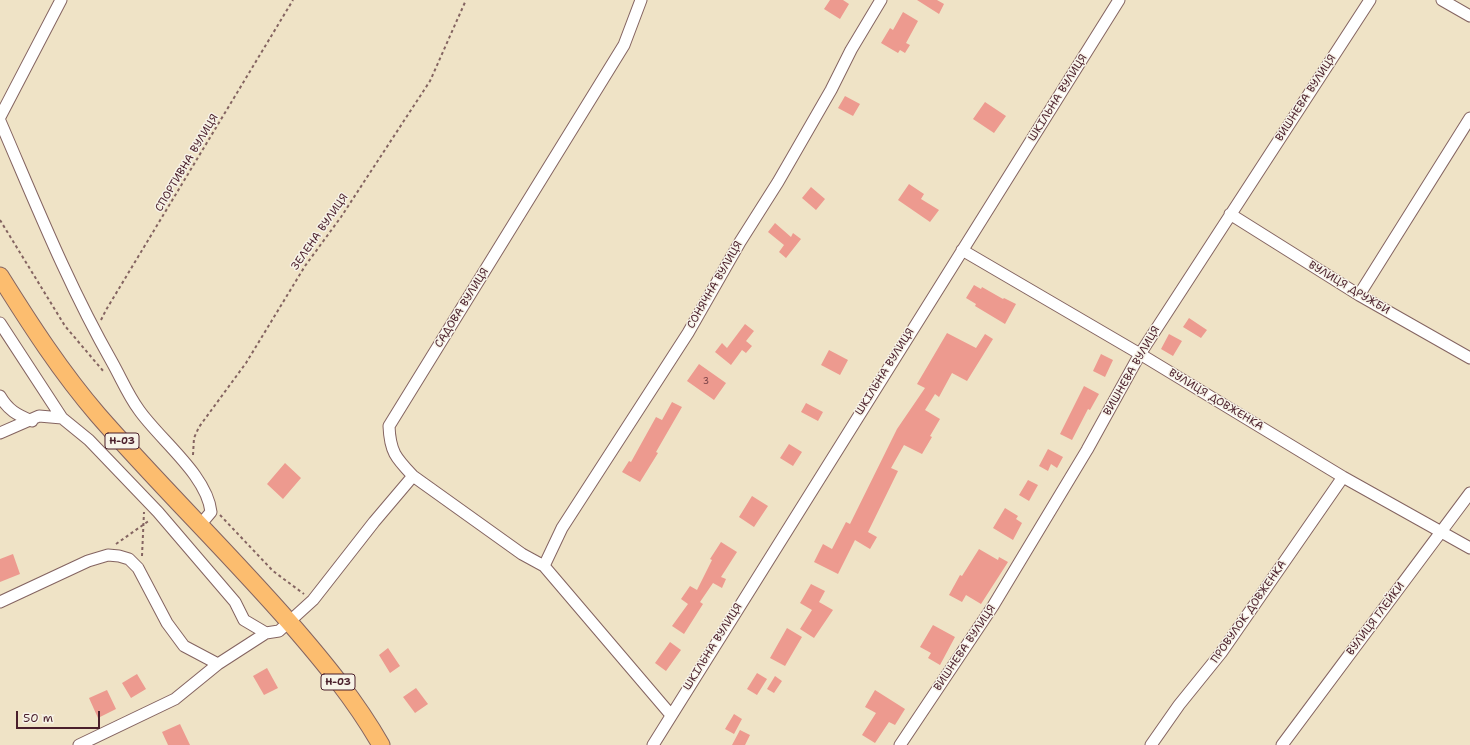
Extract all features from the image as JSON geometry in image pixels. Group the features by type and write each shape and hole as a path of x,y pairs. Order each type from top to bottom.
{"main road":[{"name":"Н-03","path":"0,276 36,335 94,409 290,623 352,699 381,745"}],"street":[{"path":"0,116 61,0"},
{"name":"САДОВА ВУЛИЦЯ","path":"544,566 522,554 413,476 399,462 390,444 389,426 624,45 641,0"},
{"name":"СОНЯЧНА ВУЛИЦЯ","path":"544,566 562,528 688,333 740,242 778,182 831,90 851,50 881,0"},
{"name":"ШКІЛЬНА ВУЛИЦЯ","path":"653,745 1119,0"},
{"name":"ВИШНЕВА ВУЛИЦЯ","path":"900,745 993,606 1087,450 1140,354 1370,0"},
{"path":"1442,0 1470,16"},
{"path":"1359,295 1470,118"},
{"path":"0,120 44,224 96,334 139,410 193,472 210,504 211,512 200,525"},
{"name":"ВУЛИЦЯ ДРУЖБИ","path":"1230,214 1359,295 1470,358"},
{"name":"ВУЛИЦЯ ДОВЖЕНКА","path":"962,250 1140,354 1343,477 1470,548"},
{"path":"0,323 62,418 89,440 159,513 235,602 244,620 266,633"},
{"path":"0,396 6,407 18,416 31,420"},
{"path":"0,432 39,416 62,418"},
{"path":"83,744 174,699 218,664 266,633 279,631 290,623 313,600 374,522 413,476"},
{"name":"ПРОВУЛОК ДОВЖЕНКА","path":"1151,745 1179,705 1221,653 1343,477"},
{"name":"ВУЛИЦЯ ГЛЕЙКИ","path":"1282,745 1470,493"},
{"path":"0,602 88,561 108,555 119,556 129,559 138,568 167,623 184,646 218,664"},
{"path":"544,566 671,715"}],"path":[{"name":"СПОРТИВНА ВУЛИЦЯ","path":"96,334 106,310 293,0"},
{"name":"ЗЕЛЕНА ВУЛИЦЯ","path":"193,472 194,438 198,426 246,363 305,266 341,218 430,81 466,0"},
{"path":"0,220 65,326 108,376"},
{"path":"142,575 143,526 146,499"},
{"path":"210,504 273,572 313,600"},
{"path":"115,545 159,513"}],"building":[{"path":"830,0 843,0 849,4 840,19 824,9"},
{"path":"917,0 937,0 944,4 939,14"},
{"path":"903,12 918,21 906,43 910,45 905,53 900,50 898,53 881,43 890,28 893,30"},
{"path":"845,96 860,104 853,116 838,108"},
{"path":"985,102 1006,116 994,133 973,119"},
{"path":"909,184 924,194 921,199 939,210 930,222 898,200"},
{"path":"811,187 825,199 816,210 802,198"},
{"path":"775,223 791,237 793,233 801,239 786,258 779,252 784,245 768,232"},
{"path":"974,285 981,289 982,287 1003,299 1004,298 1016,304 1005,324 975,306 976,304 966,298"},
{"path":"1189,318 1207,330 1201,338 1183,327"},
{"path":"745,324 754,331 746,341 752,346 746,353 742,350 731,365 715,352 722,343 727,348"},
{"path":"947,333 976,348 985,334 993,339 967,381 952,373 939,397 935,394 925,410 940,419 922,454 904,445 891,468 898,471 868,532 877,537 870,549 855,540 838,574 814,562 823,544 832,549 846,522 850,524 897,429 925,388 917,384"},
{"path":"1169,334 1182,341 1173,356 1161,349"},
{"path":"829,350 848,360 840,375 821,365"},
{"path":"1101,354 1113,360 1105,377 1093,371"},
{"path":"699,364 726,383 714,400 687,381"},
{"path":"1084,386 1099,394 1090,410 1088,409 1072,440 1060,434"},
{"path":"672,402 682,407 656,452 658,453 640,482 622,472 629,461 631,462 656,417 662,420"},
{"path":"806,403 823,412 818,421 801,412"},
{"path":"789,444 802,452 793,466 780,458"},
{"path":"1048,449 1063,457 1057,468 1051,464 1048,471 1039,466"},
{"path":"285,463 301,478 283,499 267,484"},
{"path":"1028,480 1038,485 1029,501 1019,495"},
{"path":"752,496 768,506 754,527 739,517"},
{"path":"1005,508 1018,516 1016,519 1022,523 1013,540 993,528"},
{"path":"721,542 737,552 721,577 726,579 722,588 713,583 700,602 703,604 684,634 672,626 688,604 681,599 690,586 697,590 712,560 710,559"},
{"path":"979,549 998,560 999,557 1008,562 981,604 966,595 962,602 949,595 960,575 962,576"},
{"path":"13,554 20,574 0,582 0,559"},
{"path":"811,584 825,591 819,602 833,610 814,638 800,629 812,610 800,603"},
{"path":"933,625 955,637 940,665 928,658 931,653 920,647"},
{"path":"787,628 802,637 785,666 770,658"},
{"path":"670,642 681,650 666,671 655,663"},
{"path":"388,648 400,666 390,673 379,655"},
{"path":"267,668 278,688 264,695 253,676"},
{"path":"757,673 767,679 757,695 747,689"},
{"path":"137,674 146,689 131,698 122,683"},
{"path":"775,676 782,681 774,693 767,689"},
{"path":"416,688 428,704 415,713 403,697"},
{"path":"107,690 116,709 98,718 89,698"},
{"path":"875,690 905,709 895,725 889,722 875,743 862,735 876,713 865,707"},
{"path":"734,714 742,719 734,734 725,729"},
{"path":"180,724 190,745 168,745 162,732"},
{"path":"740,730 750,735 745,745 732,745"}]}
